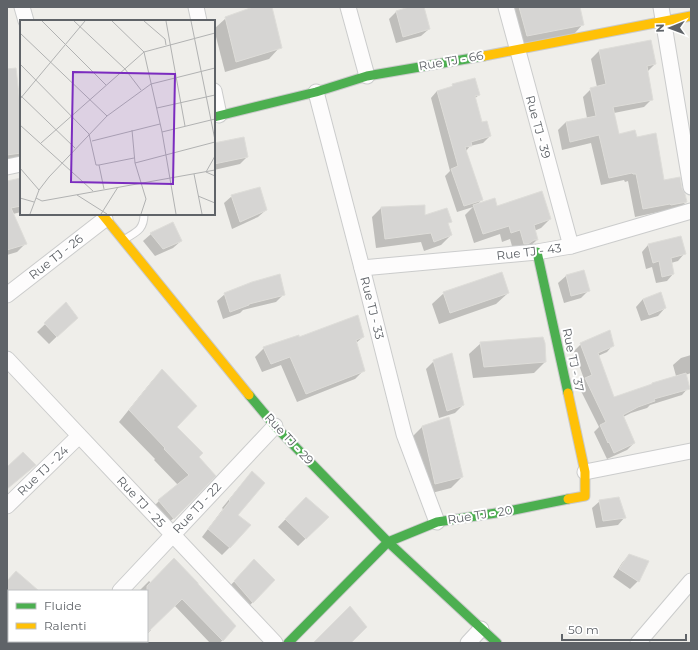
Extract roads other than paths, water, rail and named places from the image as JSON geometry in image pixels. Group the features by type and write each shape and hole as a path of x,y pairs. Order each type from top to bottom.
{"street":[{"path":"22,7 26,20"},
{"path":"196,7 199,20"},
{"path":"348,7 367,76"},
{"name":"Rue TJ - 39","path":"506,7 571,246"},
{"path":"662,14 691,187"},
{"name":"Rue TJ - 66","path":"216,116 316,92 367,76 518,50 662,14 691,16"},
{"name":"Rue TJ - 33","path":"316,92 404,434 437,522"},
{"path":"215,104 216,116"},
{"path":"7,167 20,164"},
{"name":"Rue TJ - 43","path":"362,268 537,252 571,246 691,212"},
{"name":"Rue TJ - 29","path":"104,216 275,426 388,542 497,643"},
{"name":"Rue TJ - 26","path":"7,295 104,216"},
{"name":"Rue TJ - 37","path":"537,252 585,472"},
{"name":"Rue TJ - 25","path":"7,360 275,643"},
{"name":"Rue TJ - 22","path":"121,590 275,426"},
{"name":"Rue TJ - 24","path":"7,506 79,436"},
{"path":"585,472 691,452"},
{"name":"Rue TJ - 20","path":"288,643 388,542 437,522 509,511 585,496 585,472"},
{"path":"638,643 691,581"},
{"path":"468,643 481,629"}],"lane":[{"path":"123,240 141,229 144,221 144,215"}]}
